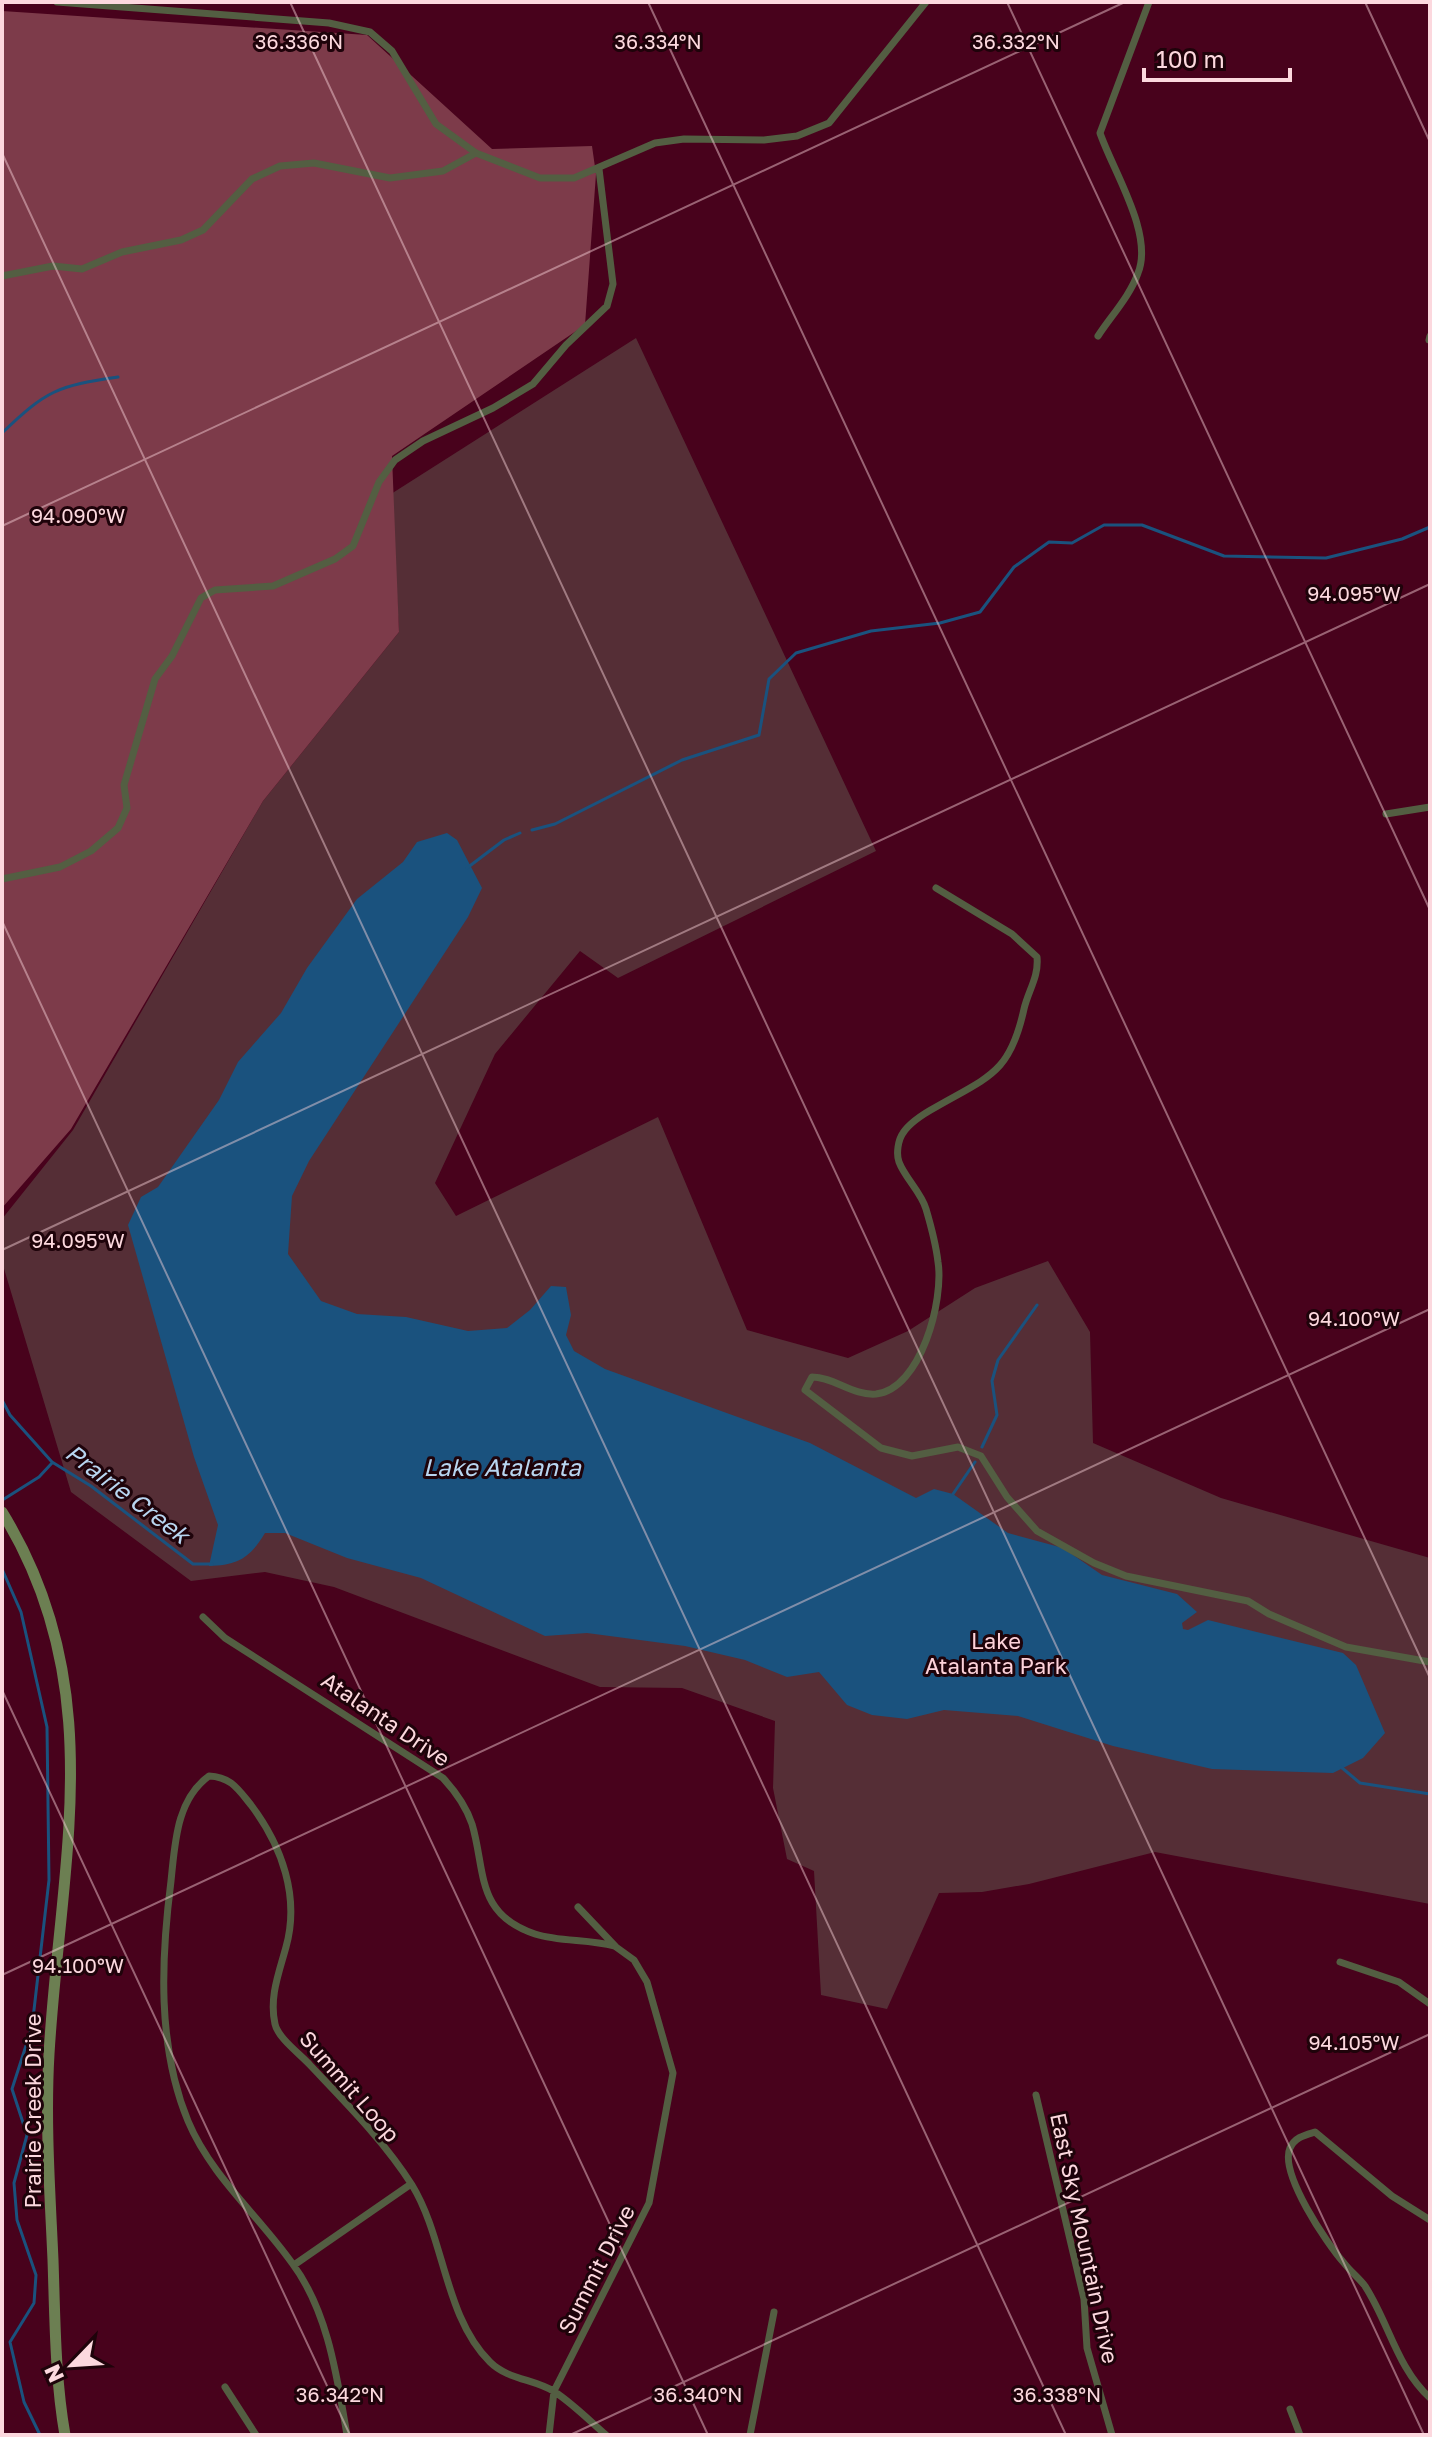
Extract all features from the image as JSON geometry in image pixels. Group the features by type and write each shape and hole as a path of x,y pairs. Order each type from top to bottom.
{"main road":[{"name":"Prairie Creek Drive","path":"2,1512 42,1588 55,1629 67,1686 71,1733 70,1812 49,2059 52,2248 65,2435"}],"street":[{"path":"57,2 329,23 370,32 392,51 436,124 476,153 540,178 574,178 655,143 684,139 764,140 797,136 829,123 926,2"},
{"path":"1098,336 1139,272 1143,250 1138,223 1100,133 1149,2"},
{"path":"2,276 53,266 82,269 122,252 181,240 203,230 252,179 280,166 314,163 390,178 443,171 476,153"},
{"path":"2,879 60,867 91,851 118,828 127,808 124,785 155,679 172,656 201,598 215,590 273,586 335,559 353,546 379,482 395,460 423,441 493,408 533,384 566,345 607,306 613,284 599,169"},
{"path":"1386,814 1430,807"},
{"path":"936,888 1012,934 1037,957 1038,971 1015,1048 1002,1067 923,1114 903,1132 898,1146 897,1160 925,1205 939,1264 937,1298 913,1371 898,1387 876,1394 851,1391 820,1377 812,1377 805,1390 881,1448 912,1456 958,1447 981,1456 1007,1497 1037,1531 1094,1563 1137,1579 1248,1601 1269,1614 1346,1647 1430,1662"},
{"name":"Atalanta Drive","path":"203,1617 225,1638 443,1778 460,1796 472,1824 481,1881 502,1914 535,1934 616,1947"},
{"name":"Summit Loop","path":"347,2435 332,2345 294,2265 226,2185 190,2124 176,2087 162,1980 165,1930 178,1825 197,1785 209,1776 234,1783 266,1825 284,1863 291,1906 287,1942 272,2003 275,2028 358,2119 411,2184 426,2214 454,2297 476,2345 491,2363 509,2376 554,2391"},
{"name":"Summit Drive","path":"549,2435 554,2391 649,2203 673,2073 658,2014 634,1960 616,1947 578,1907"},
{"path":"1340,1962 1399,1982 1430,2004"},
{"name":"East Sky Mountain Drive","path":"1036,2095 1081,2285 1087,2348 1112,2435"},
{"path":"1430,2220 1392,2196 1315,2132 1299,2137 1290,2148 1288,2163 1315,2223 1343,2263 1364,2284 1407,2374 1430,2398"},
{"path":"294,2265 411,2184"},
{"path":"750,2435 774,2312"},
{"path":"225,2387 256,2435"},
{"path":"554,2391 606,2435"},
{"path":"1290,2409 1300,2435"}],"green space":[{"name":"Lake Atalanta Park","path":"636,338 876,851 618,978 580,951 495,1054 435,1183 456,1216 658,1117 747,1330 848,1358 908,1331 975,1288 1048,1261 1090,1332 1093,1443 1221,1498 1430,1558 1430,1904 1155,1852 1029,1884 982,1892 939,1893 887,2009 821,1995 814,1871 787,1859 773,1788 775,1721 682,1688 600,1687 334,1587 265,1572 191,1581 71,1492 2,1262 2,1219 73,1130 263,801 399,632 391,494"}],"shaded area":[{"path":"2,11 367,35 492,149 592,146 596,174 585,325 392,456 399,632 263,801 71,1129 2,1208"}],"water":[{"name":"Lake Atalanta","path":"447,833 457,840 482,888 468,917 309,1161 292,1196 288,1254 321,1301 357,1314 406,1317 468,1331 507,1328 530,1310 551,1286 566,1287 571,1315 566,1335 574,1351 605,1369 810,1443 916,1498 934,1489 953,1494 1008,1533 1063,1548 1102,1575 1177,1594 1197,1612 1182,1623 1183,1629 1188,1630 1208,1620 1343,1653 1356,1665 1385,1733 1363,1758 1333,1773 1212,1769 1113,1746 1018,1716 944,1710 907,1719 872,1715 847,1705 819,1672 787,1677 745,1660 685,1646 587,1633 545,1636 421,1578 347,1558 285,1533 265,1533 254,1549 236,1562 209,1566 218,1525 194,1457 128,1225 141,1197 158,1187 219,1100 238,1062 281,1013 307,968 357,899 403,862 417,842"}],"waterway":[{"path":"2,433 31,407 54,392 118,377"},
{"path":"532,830 555,824 682,760 759,735 769,679 796,653 871,631 940,623 980,612 1014,567 1049,542 1072,543 1104,525 1142,525 1224,556 1326,558 1402,539 1430,527"},
{"path":"467,868 504,840 520,833"},
{"path":"982,1447 997,1415 992,1381 998,1360 1037,1305"},
{"name":"Prairie Creek","path":"2,1400 10,1415 52,1462 91,1486 193,1564 212,1564"},
{"path":"953,1494 975,1462"},
{"path":"4,1499 39,1477 52,1463"},
{"path":"2,1569 21,1612 47,1727 49,1880 32,2027 12,2089 27,2135 14,2183 17,2220 36,2275 34,2303 10,2342 24,2402 40,2435"},
{"path":"1341,1767 1360,1783 1430,1794"}]}
